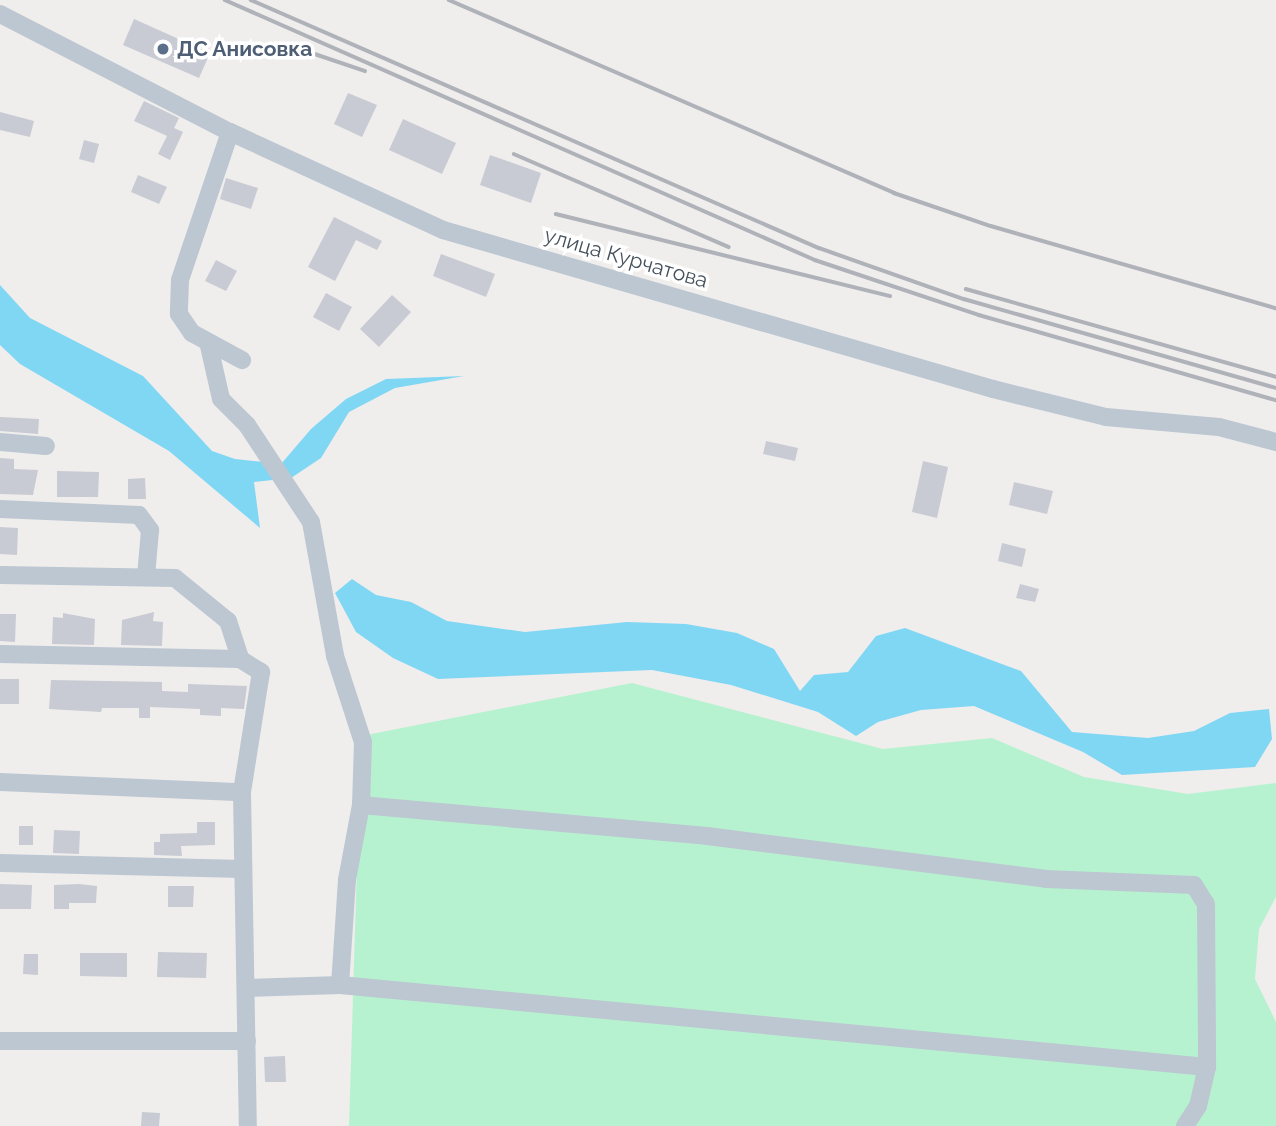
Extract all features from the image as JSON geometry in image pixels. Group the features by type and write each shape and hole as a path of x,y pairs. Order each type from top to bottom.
{"street":[{"name":"улица Курчатова","path":"0,14 230,132 443,230 993,389 1106,416 1219,426 1276,442"},
{"path":"230,132 180,280 178,314 192,333 209,345 242,360"},
{"path":"209,345 221,400 247,425 311,522 317,542 335,656 363,742 361,805 347,880 340,985"},
{"path":"0,442 46,446"},
{"path":"0,509 139,515 150,530 146,577"},
{"path":"0,575 175,578 228,621 240,659"},
{"path":"0,654 240,659 261,672 242,792 248,1126"},
{"path":"0,782 242,792"},
{"path":"361,805 707,836 1045,879 1194,885 1206,904 1207,1067 1198,1106 1185,1126"},
{"path":"0,863 243,869"},
{"path":"247,988 340,985 1207,1067"},
{"path":"0,1041 247,1041"}],"green space":[{"path":"632,683 883,749 992,738 1084,777 1188,794 1276,783 1276,897 1259,929 1255,979 1276,1022 1276,1126 349,1126 361,736"}],"water":[{"path":"0,285 30,318 143,376 212,451 235,459 281,464 311,429 346,399 386,379 464,376 395,388 349,412 321,458 291,478 254,482 260,528 169,451 20,364 0,345"},
{"path":"352,579 376,595 411,602 447,621 525,632 627,622 686,624 737,633 774,649 800,691 814,675 848,672 876,636 905,628 1021,671 1072,732 1148,738 1194,731 1230,713 1269,709 1272,739 1255,767 1122,775 1083,752 974,706 921,710 878,722 856,736 818,712 731,685 652,670 438,679 393,658 356,632 335,593"}],"building":[{"path":"134,19 210,53 199,78 123,45"},
{"path":"348,93 377,105 362,137 334,124"},
{"path":"144,101 179,118 174,128 183,132 170,160 158,154 167,136 134,121"},
{"path":"0,112 34,121 30,137 0,130"},
{"path":"403,119 456,143 442,174 389,150"},
{"path":"84,140 99,144 94,163 79,159"},
{"path":"490,155 541,173 531,203 480,185"},
{"path":"138,175 167,187 159,204 131,192"},
{"path":"226,178 258,188 251,209 220,199"},
{"path":"334,217 382,241 377,250 356,240 335,281 308,267"},
{"path":"441,254 495,274 486,297 433,276"},
{"path":"216,260 237,271 226,291 205,281"},
{"path":"326,293 352,307 339,331 313,317"},
{"path":"392,295 411,312 379,347 360,329"},
{"path":"0,417 39,419 38,434 0,431"},
{"path":"766,441 798,448 795,461 763,454"},
{"path":"0,458 14,459 14,469 38,470 33,495 0,494"},
{"path":"923,461 948,467 937,518 912,512"},
{"path":"57,471 99,472 98,497 57,497"},
{"path":"145,478 146,499 128,499 128,479"},
{"path":"1014,482 1053,491 1047,514 1009,505"},
{"path":"0,527 18,528 17,555 0,554"},
{"path":"1002,543 1026,549 1022,567 998,561"},
{"path":"1020,584 1039,589 1035,602 1016,598"},
{"path":"154,612 153,621 163,622 162,646 121,645 122,620"},
{"path":"63,613 95,619 94,645 52,644 53,617 63,618"},
{"path":"0,614 16,614 15,642 0,641"},
{"path":"0,679 19,679 19,704 0,704"},
{"path":"51,680 162,682 162,691 188,692 188,684 247,686 244,709 221,708 221,716 200,715 200,709 150,707 150,718 139,718 139,708 102,708 101,712 49,709"},
{"path":"197,822 215,822 215,845 181,846 182,856 154,855 154,842 160,842 160,834 197,833"},
{"path":"19,826 33,826 33,845 19,845"},
{"path":"54,830 80,831 79,854 53,853"},
{"path":"0,884 32,885 31,909 0,909"},
{"path":"54,885 97,886 96,903 69,903 69,909 54,909"},
{"path":"168,886 194,886 193,907 168,907"},
{"path":"158,952 207,953 206,978 157,977"},
{"path":"80,953 127,953 127,977 80,976"},
{"path":"24,954 38,954 38,975 23,974"},
{"path":"285,1056 286,1082 265,1082 264,1057"},
{"path":"142,1112 160,1113 159,1126 141,1126"}],"railway":[{"path":"225,0 815,260 979,315 1276,400"},
{"path":"251,0 819,248 964,299 1276,388"},
{"path":"449,0 894,193 991,226 1276,308"},
{"path":"312,53 365,71"},
{"path":"514,154 729,247"},
{"path":"556,214 890,296"},
{"path":"966,289 1276,377"}],"place":[{"name":"ДС Анисовка","path":"163,49"}]}
